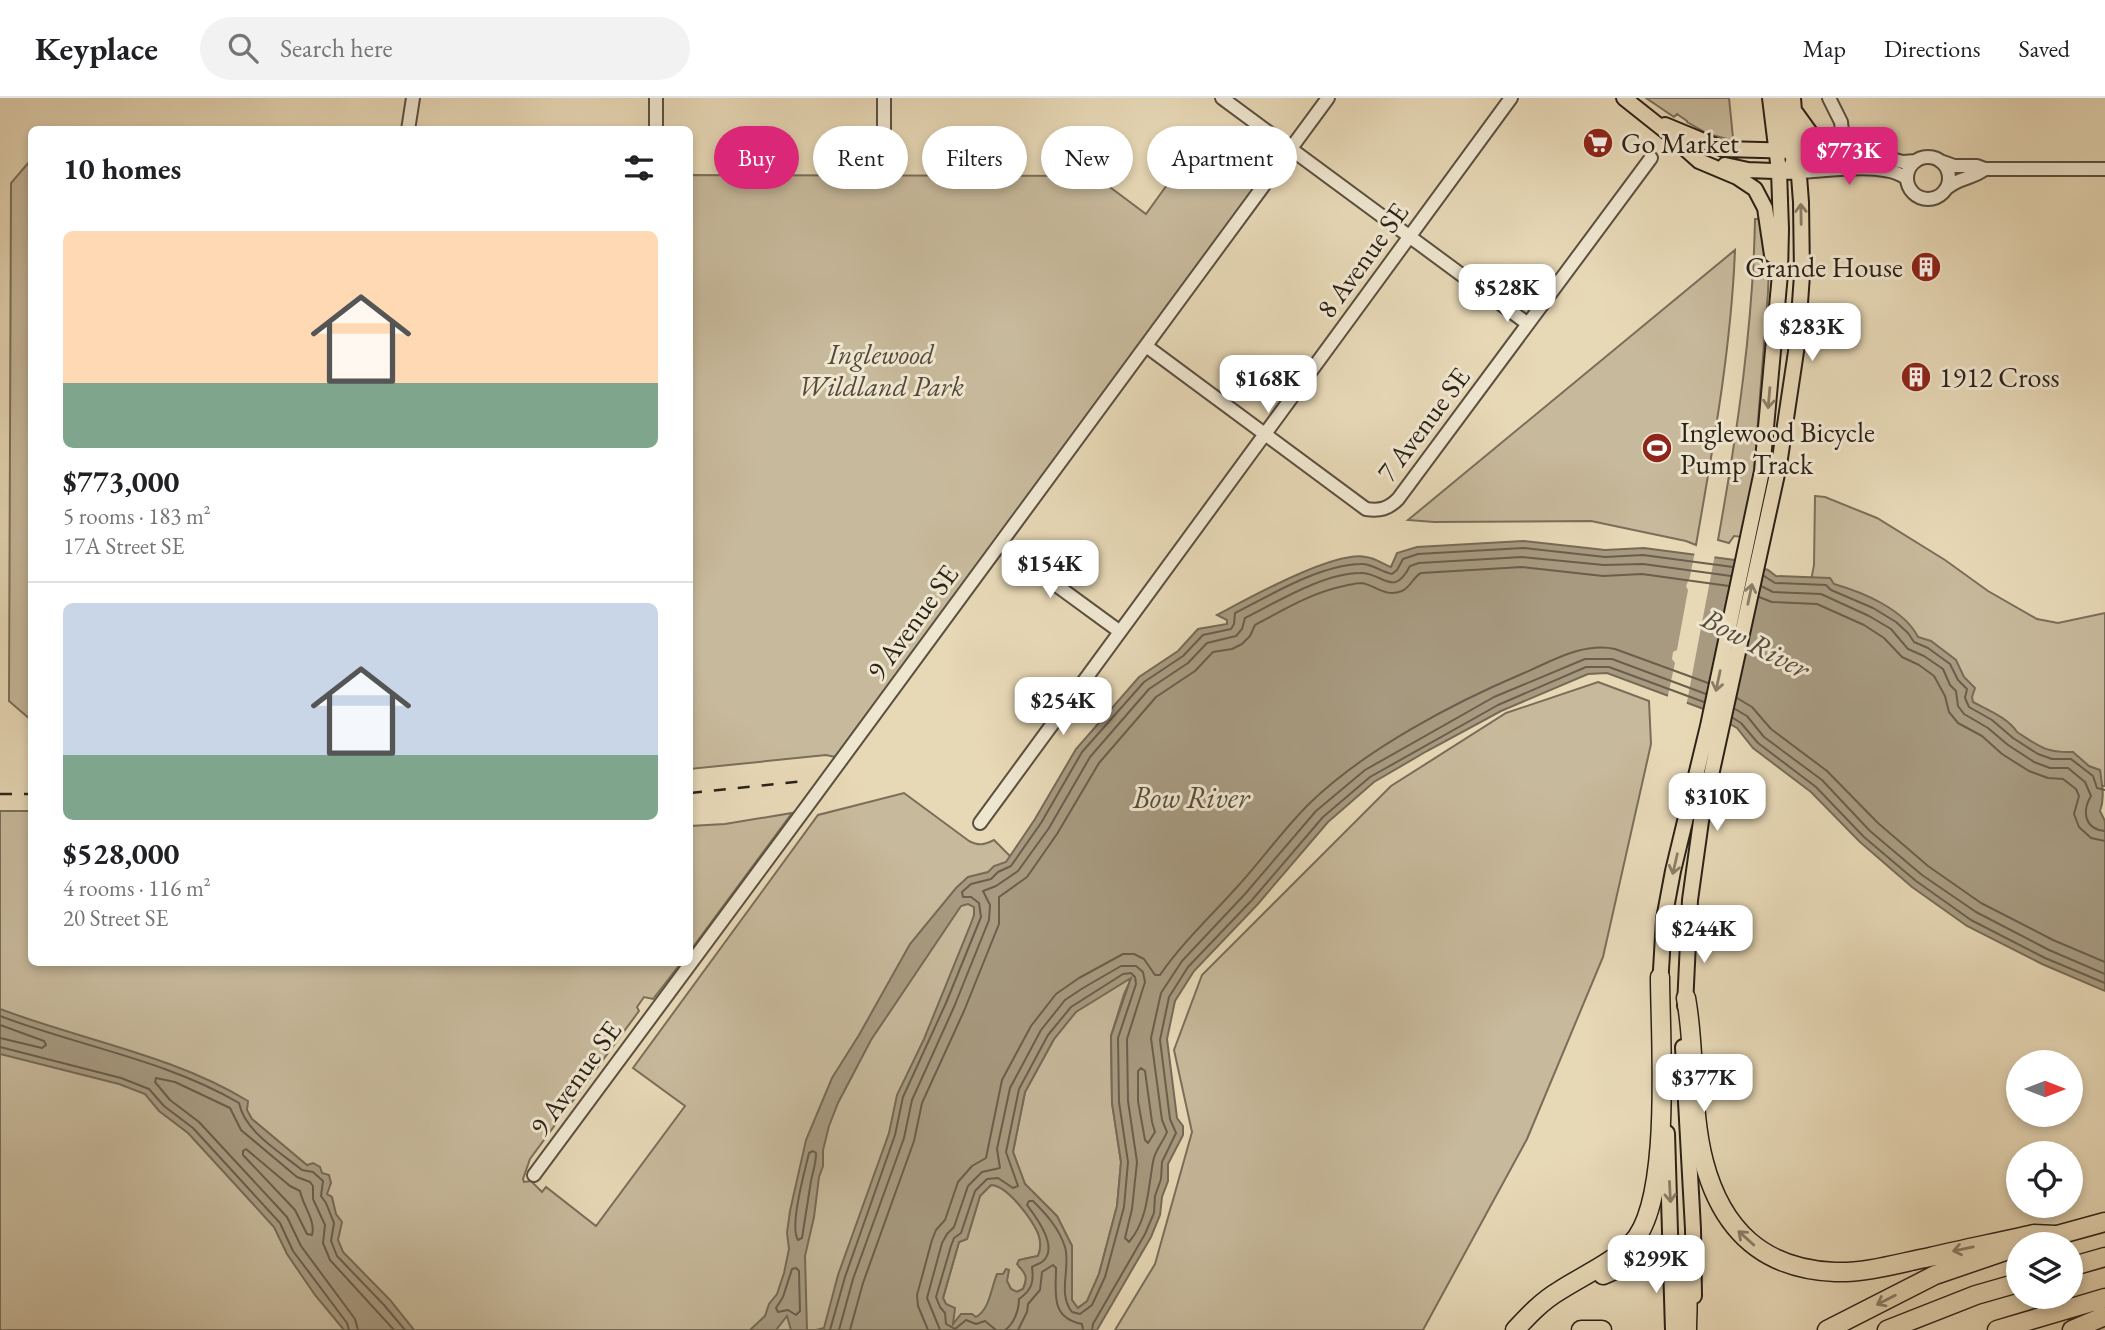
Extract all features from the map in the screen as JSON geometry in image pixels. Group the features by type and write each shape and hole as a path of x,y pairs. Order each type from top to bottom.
{"highway":[{"path":"1515,1330 1556,1292 1630,1245 1639,1236 1650,1211 1661,1133 1660,977"},
{"path":"1686,998 1691,1022 1702,1148 1713,1190 1721,1210 1737,1230 1768,1255 1800,1267 1835,1272 1866,1270 2006,1240"},
{"path":"2066,1232 2105,1222"},
{"path":"1827,1330 1936,1275 2006,1251"},
{"path":"1532,1312 1628,1264 1659,1257 1672,1260 1683,1272 1686,1280 1687,1330"},
{"path":"2083,1264 2105,1257"},
{"path":"1887,1330 1976,1295 2006,1286"},
{"path":"1997,1330 2105,1298"},
{"path":"2073,1330 2105,1316"},
{"path":"1581,1330 1601,1330"}],"main road":[{"path":"1624,98 1656,122 1699,161 1742,180 1760,196 1771,240 1775,330"},
{"path":"1770,98 1793,158"},
{"path":"1782,98 1793,158"},
{"path":"1674,1330 1660,977 1664,919 1673,871 1714,729 1754,545 1779,465 1797,345 1802,275 1793,158 1794,105"},
{"path":"1794,105 1814,138 1844,150"},
{"path":"1656,122 1723,149 1793,158 1876,156"},
{"path":"1680,144 1731,167 1779,171 1793,158"},
{"path":"1754,545 1780,274 1779,171 1793,158"},
{"path":"1695,1330 1693,1229 1683,1051 1688,930 1714,729"}],"street":[{"path":"409,126 413,98"},
{"path":"656,98 656,126"},
{"path":"884,98 884,126"},
{"path":"1222,98 1259,126"},
{"name":"9 Avenue SE","path":"1297,140 1328,98"},
{"name":"8 Avenue SE","path":"980,823 1511,98"},
{"path":"1829,98 1841,122 1844,150"},
{"path":"1793,158 1844,150 1903,162 1926,158 1954,166 1977,166 1985,169 2105,169"},
{"path":"1297,155 1528,324"},
{"name":"7 Avenue SE","path":"1265,434 1366,509 1379,511 1391,506 1651,158"},
{"path":"1793,158 1884,169 1902,174 1908,179"},
{"path":"1916,161 1909,171 1908,179 1911,190 1924,199 1935,198 1956,180 1978,175 1985,169"},
{"path":"1940,161 1948,173 1947,188"},
{"name":"9 Avenue SE","path":"693,960 1261,189"},
{"path":"1146,346 1265,434"},
{"path":"1000,544 1119,631"},
{"name":"9 Avenue SE","path":"534,1175 688,966"}],"green space":[{"path":"1646,98 1729,98 1733,138 1731,140 1708,134 1677,114 1674,117"},
{"path":"28,163 28,717 9,701 11,183"},
{"name":"Inglewood Wildland Park","path":"693,175 714,175 714,189 799,189 799,175 813,175 813,189 908,189 908,176 922,176 922,189 1027,189 1027,176 1041,176 1041,189 1112,189 1146,214 1164,189 1253,189 835,757 826,755 693,769"},
{"path":"1755,219 1762,219 1769,265 1753,486 1742,537 1734,536 1729,543 1718,540 1743,380"},
{"path":"1735,250 1725,361 1696,545 1591,521 1408,520"},
{"path":"1815,496 1825,497 1877,518 1945,560 1988,591 2037,619 2058,623 2105,613 2105,786 2058,785 1808,597 1814,565"},
{"path":"1598,682 1649,701 1651,744 1603,957 1527,1139 1423,1330 1115,1330 1155,1264 1192,1132 1174,1050 1202,975 1391,786 1506,713"},
{"path":"904,793 969,841 982,844 994,840 1014,860 837,1330 0,1330 0,811 28,811 28,966 679,966 653,999 644,997 637,1007 639,1011 530,1159 523,1179 524,1182 531,1181 542,1192 546,1187 596,1226 685,1106 633,1068 818,815"},
{"path":"792,813 693,947 693,826 725,824"},
{"path":"1132,977 1111,1036 1112,1103 1121,1162 1117,1206 1099,1274 1087,1302 1077,1308 1072,1300 1072,1246 1057,1216 1025,1184 1013,1152 1025,1092 1054,1039 1076,1011"},
{"path":"991,1185 1011,1196 1030,1219 1039,1236 1039,1253 1038,1256 1024,1259 1019,1267 1026,1276 1023,1289 1016,1292 1011,1289 1003,1274 995,1284 981,1315 953,1324 943,1298 959,1242 967,1239 980,1196"}],"water":[{"name":"Bow River","path":"1523,541 1605,550 1644,548 1735,560 1768,570 1776,576 1830,578 1834,584 1869,597 1893,610 1912,627 1918,637 1931,641 1956,660 1964,677 1975,688 1973,702 2003,718 2017,732 2037,745 2049,750 2073,752 2089,766 2100,770 2103,796 2100,811 2105,821 2105,991 2042,964 1967,926 1912,887 1860,842 1811,792 1753,748 1737,728 1701,708 1607,673 1588,674 1501,711 1374,782 1328,822 1257,905 1194,971 1175,1001 1167,1039 1177,1118 1183,1126 1183,1135 1168,1164 1168,1181 1162,1197 1160,1215 1151,1237 1097,1330 816,1330 824,1328 838,1275 889,1133 897,1095 924,1039 974,915 974,907 968,904 961,906 871,1040 829,1126 805,1256 807,1330 791,1330 787,1316 776,1330 750,1330 765,1316 784,1273 789,1249 787,1233 790,1211 806,1140 832,1078 910,944 956,888 968,877 988,872 994,866 1006,862 1076,749 1139,677 1178,651 1198,629 1227,624 1227,620 1217,615 1313,568 1352,557 1369,558 1391,567 1397,553 1417,547","holes":["1131,978 1111,1036 1112,1103 1121,1162 1117,1206 1099,1274 1087,1301 1078,1308 1072,1300 1072,1246 1057,1216 1025,1184 1013,1152 1025,1092 1054,1039 1076,1012","991,1185 1011,1196 1030,1219 1039,1236 1039,1253 1038,1256 1019,1260 1017,1264 1025,1275 1023,1289 1017,1292 1011,1289 1007,1281 1009,1270 1006,1269 1003,1274 997,1274 987,1304 981,1313 976,1317 972,1314 961,1314 953,1324 955,1308 946,1304 943,1298 959,1242 967,1239 980,1196"]},
{"path":"0,1009 158,1060 219,1085 248,1101 247,1110 252,1119 307,1165 313,1163 320,1167 322,1173 329,1175 331,1183 327,1194 332,1197 336,1214 342,1222 338,1240 343,1252 390,1300 414,1330 344,1330 315,1295 287,1254 274,1227 188,1133 159,1111 145,1094 119,1084 0,1054"}],"pier":[{"path":"1695,551 1715,554 1686,707 1667,700 1675,663 1672,659 1673,652 1677,650 1688,590 1686,586"}],"railway":[{"path":"693,793 804,781"},
{"path":"0,794 28,794"}],"place":[{"name":"Go Market","path":"1598,143"},
{"name":"Grande House","path":"1926,267"},
{"name":"1912 Cross","path":"1916,377"},
{"name":"Inglewood Bicycle Pump Track","path":"1657,448"}]}
